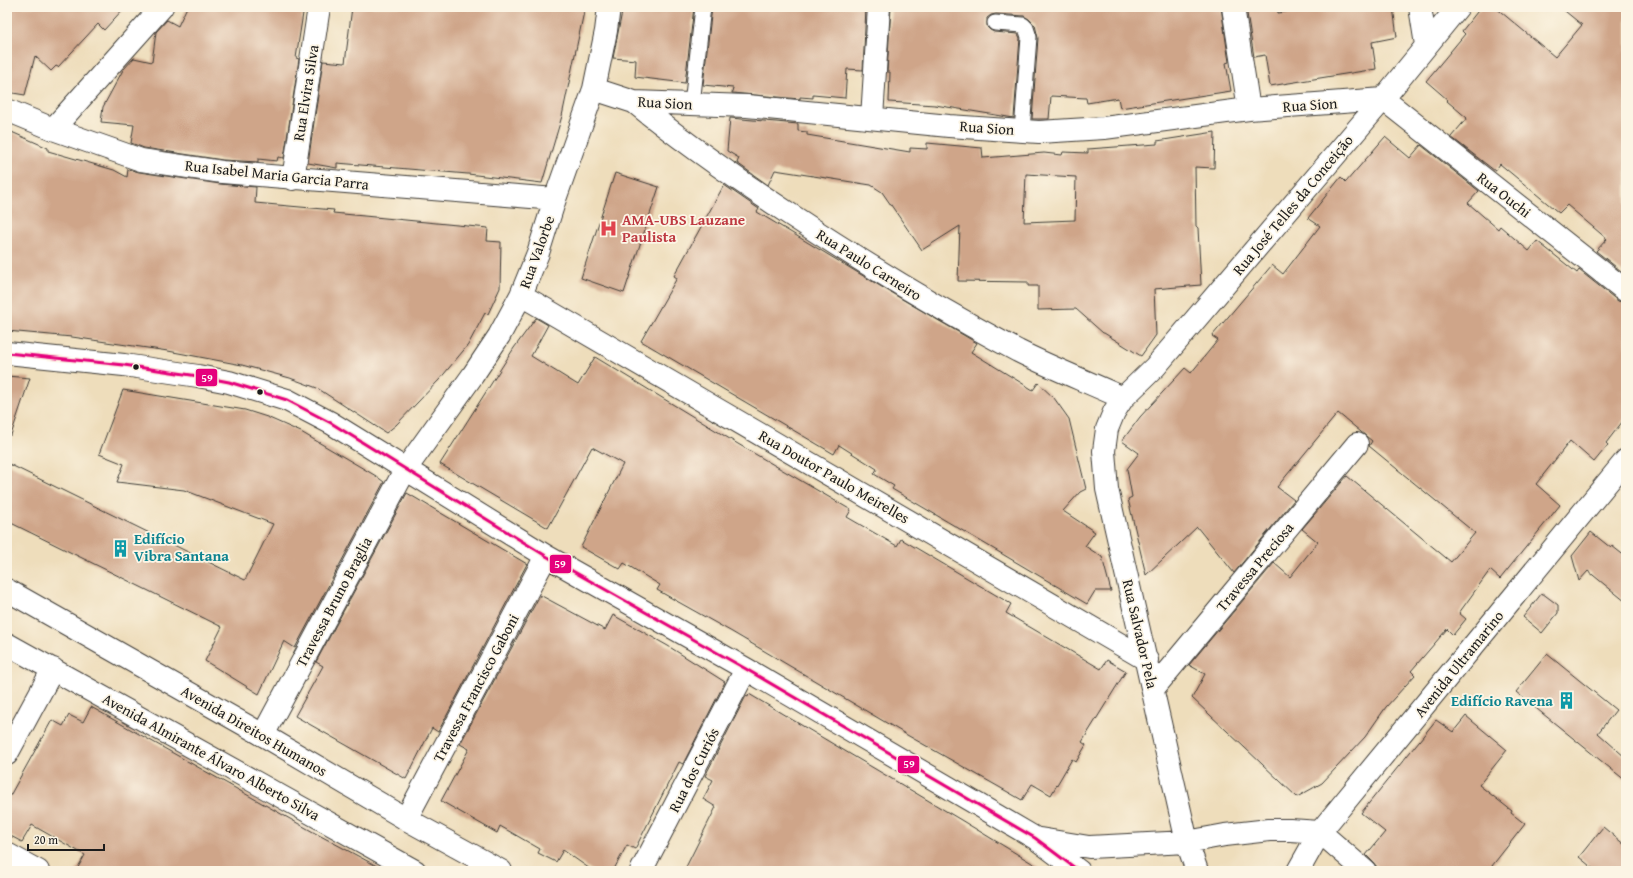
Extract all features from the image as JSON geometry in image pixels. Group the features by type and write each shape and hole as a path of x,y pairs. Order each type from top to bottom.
{"street":[{"path":"53,129 162,7"},
{"name":"Rua Elvira Silva","path":"293,179 319,7"},
{"name":"Rua Valorbe","path":"405,470 495,342 521,295 538,253 555,199 594,89 606,31 609,7"},
{"path":"872,118 879,7"},
{"path":"1233,7 1249,109"},
{"path":"1420,7 1426,45"},
{"name":"Rua José Telles da Conceição","path":"1123,398 1155,367 1383,99 1458,7"},
{"name":"Rua Sion","path":"594,89 634,102 747,106 949,126 1039,132 1104,128 1249,109 1383,99"},
{"name":"Rua Ouchi","path":"1383,99 1626,292"},
{"name":"Rua Paulo Carneiro","path":"634,102 666,128 723,169 820,234 929,302 1020,352 1123,398"},
{"name":"Rua Isabel Maria Garcia Parra","path":"7,110 53,129 141,160 222,172 293,179 555,199"},
{"name":"Rua Doutor Paulo Meirelles","path":"521,295 1147,660"},
{"path":"7,353 124,365 198,376 229,382 287,400 331,423 546,556 746,669 1035,838 1079,871"},
{"name":"Rua Salvador Pela","path":"1123,398 1114,412 1107,429 1104,451 1106,489 1147,660 1187,842 1198,871"},
{"name":"Travessa Preciosa","path":"1153,689 1357,444"},
{"name":"Avenida Ultramarino","path":"1298,871 1320,832 1626,460"},
{"name":"Travessa Bruno Braglia","path":"263,735 405,470"},
{"name":"Travessa Francisco Gaboni","path":"406,819 546,556"},
{"name":"Avenida Direitos Humanos","path":"7,590 263,735 406,819 501,871"},
{"name":"Avenida Almirante Álvaro Alberto Silva","path":"7,644 415,871"},
{"path":"7,754 54,669"},
{"name":"Rua dos Curiós","path":"641,871 746,669"},
{"path":"1035,838 1089,847 1187,842 1225,835 1269,830 1320,832 1365,871"},
{"path":"7,854 38,871"}],"lane":[{"path":"692,104 703,7"},
{"path":"994,23 1023,25 1028,31 1029,36 1022,131"}],"building":[{"path":"7,7 125,7 104,30 98,24 58,67 56,66 51,71 35,56 25,95 7,92"},
{"path":"187,7 304,7 296,58 299,59 284,158 278,157 277,161 258,159 258,162 223,160 144,148 131,143 134,125 101,122 103,107 123,70 134,58 152,62 156,32 167,20 178,26"},
{"path":"352,7 585,7 562,116 542,183 468,174 337,163 337,168 308,163 323,61 345,63"},
{"path":"623,7 694,7 685,83 635,77 636,60 613,58"},
{"path":"712,7 866,7 863,70 847,69 845,98 813,95 813,98 800,97 800,99 732,93 733,88 703,85"},
{"path":"891,7 1221,7 1229,62 1226,63 1231,91 1120,108 1118,98 1087,103 1086,98 1051,96 1049,119 1032,119 1038,38 1035,25 1024,16 996,14 987,18 987,27 990,30 994,32 1018,34 1020,38 1014,118 935,105 889,102 890,72 887,72"},
{"path":"1246,7 1277,7 1278,13 1319,7 1393,7 1397,37 1372,42 1376,69 1270,86 1265,55 1254,57"},
{"path":"1481,7 1495,7 1555,57 1582,25 1560,7 1626,7 1626,275 1596,251 1607,239 1567,205 1559,213 1500,164 1495,171 1451,137 1467,118 1426,81 1465,34 1462,31"},
{"path":"730,118 798,124 798,131 807,132 807,135 910,152 910,148 927,149 927,143 982,148 983,158 1044,153 1062,155 1063,152 1088,153 1088,149 1157,144 1157,141 1215,132 1214,168 1195,167 1196,226 1198,228 1201,285 1154,289 1156,335 1141,356 1103,333 1076,309 1038,310 1038,286 1028,286 1028,282 958,281 960,226 922,250 882,192 871,185 775,170 768,185 737,163 739,158 727,151","holes":["1026,174 1076,177 1075,220 1024,222"]},
{"path":"7,130 48,148 48,151 114,170 127,177 128,169 220,184 256,187 255,203 334,210 333,213 488,228 487,241 501,242 500,288 488,314 485,313 468,345 439,380 396,425 386,433 317,388 290,378 242,365 168,351 72,337 7,331"},
{"path":"1385,137 1410,158 1421,145 1479,191 1468,203 1498,229 1500,226 1529,251 1537,241 1577,273 1579,270 1618,301 1626,303 1626,417 1606,443 1608,445 1594,462 1570,441 1536,484 1560,505 1500,579 1490,570 1459,613 1466,619 1453,635 1447,629 1411,671 1415,675 1386,707 1365,737 1322,783 1297,797 1192,698 1205,674 1189,665 1274,563 1290,577 1318,542 1302,529 1347,476 1451,562 1475,533 1369,446 1372,441 1338,413 1277,487 1294,500 1234,573 1197,527 1146,575 1128,499 1132,497 1127,469 1139,453 1122,441 1140,417 1185,368 1191,373 1218,340 1212,336 1272,265 1283,274 1320,226 1308,218 1341,177 1346,182"},
{"path":"615,173 659,187 624,293 581,278"},
{"path":"724,185 759,209 757,212 977,343 971,352 1033,390 1038,383 1054,398 1069,419 1086,489 1080,492 1063,511 1095,532 1085,546 1102,557 1111,591 1095,591 1087,604 892,489 894,486 874,474 877,469 839,445 834,454 641,341 677,278 674,276"},
{"path":"536,318 548,325 531,356 578,385 595,357 738,444 851,510 847,517 897,546 901,539 1011,604 1006,613 1101,669 1107,660 1126,671 1082,742 1086,745 1076,762 1072,759 1051,795 1032,784 1022,800 657,590 660,585 624,563 620,569 581,547 623,464 592,447 548,528 440,464 514,348"},
{"path":"7,376 30,378 11,435 7,435"},
{"path":"123,390 245,410 267,417 301,432 384,482 295,648 284,641 259,694 205,661 222,627 7,521 7,463 245,580 273,524 184,490 117,482 124,464 99,454"},
{"path":"407,493 527,564 438,732 432,728 406,779 295,716 323,666 316,662"},
{"path":"1591,532 1611,548 1612,546 1626,557 1626,602 1588,571 1579,581 1572,556"},
{"path":"1542,593 1558,605 1558,613 1542,633 1523,617"},
{"path":"540,595 605,630 613,615 668,646 725,682 683,764 679,762 635,849 627,845 613,871 593,871 563,850 556,862 538,853 540,849 500,826 497,833 441,801 469,749 460,744"},
{"name":"Edifício Ravena","path":"1547,654 1616,710 1598,733 1626,758 1626,781 1516,692"},
{"path":"749,694 1045,871 684,871 716,807 703,799 713,780 705,776 746,696 748,697"},
{"path":"91,707 315,833 386,871 76,871 85,855 32,825 22,842 7,834 7,801 52,720 63,726 69,715 83,722"},
{"path":"1466,716 1507,750 1479,785 1512,811 1511,813 1525,824 1488,871 1377,871 1377,867 1366,855 1385,832 1361,813 1436,720 1453,732"},
{"path":"1603,827 1626,846 1626,871 1596,871 1579,857"}],"transit line":[{"name":"59","path":"7,353 124,365 198,376 229,382 287,400 331,423 546,556 746,669 1035,838 1079,871"}],"place":[{"name":"AMA-UBS Lauzane Paulista","path":"609,229"},
{"name":"Edifício Vibra Santana","path":"121,548"},
{"name":"Edifício Ravena","path":"1566,701"}]}
